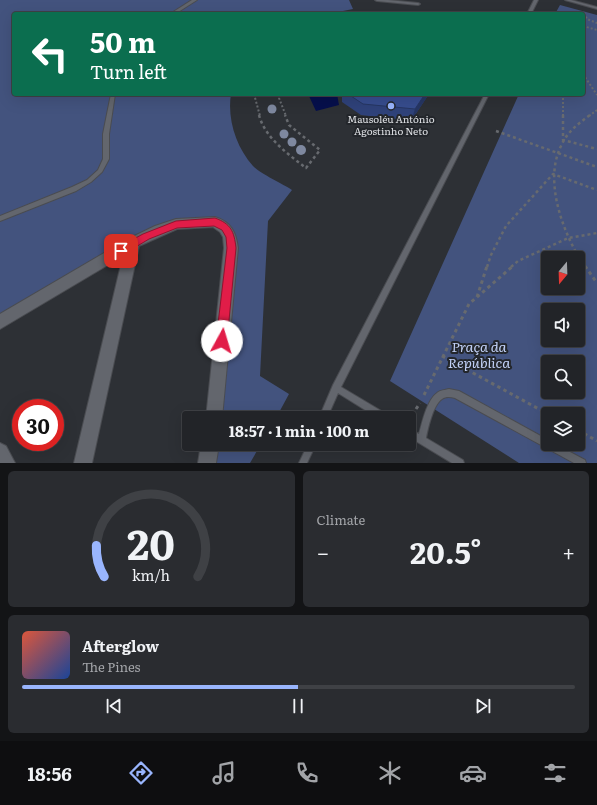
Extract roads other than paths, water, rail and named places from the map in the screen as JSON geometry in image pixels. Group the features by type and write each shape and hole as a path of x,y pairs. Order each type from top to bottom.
{"street":[{"path":"0,322 133,243 160,230 176,224 190,222 215,222 226,228 230,237 231,248 215,411"},
{"path":"83,463 133,243"},
{"path":"207,463 209,451"},
{"path":"0,452 6,463"}],"lane":[{"path":"175,12 195,0"},
{"path":"377,0 418,4"},
{"path":"530,12 536,0"},
{"path":"567,0 597,8"},
{"path":"0,219 74,189 90,181 100,171 106,159 106,134 113,96"},
{"path":"326,411 336,388 486,96"},
{"path":"336,388 374,411"},
{"path":"421,440 429,416 438,397 448,392 456,394 582,463"},
{"path":"416,437 460,463"},
{"path":"303,463 309,451"}],"place":[{"name":"Mausoléu António Agostinho Neto","path":"391,106"}],"park label":[{"name":"Praça da República","path":"479,354"}]}
